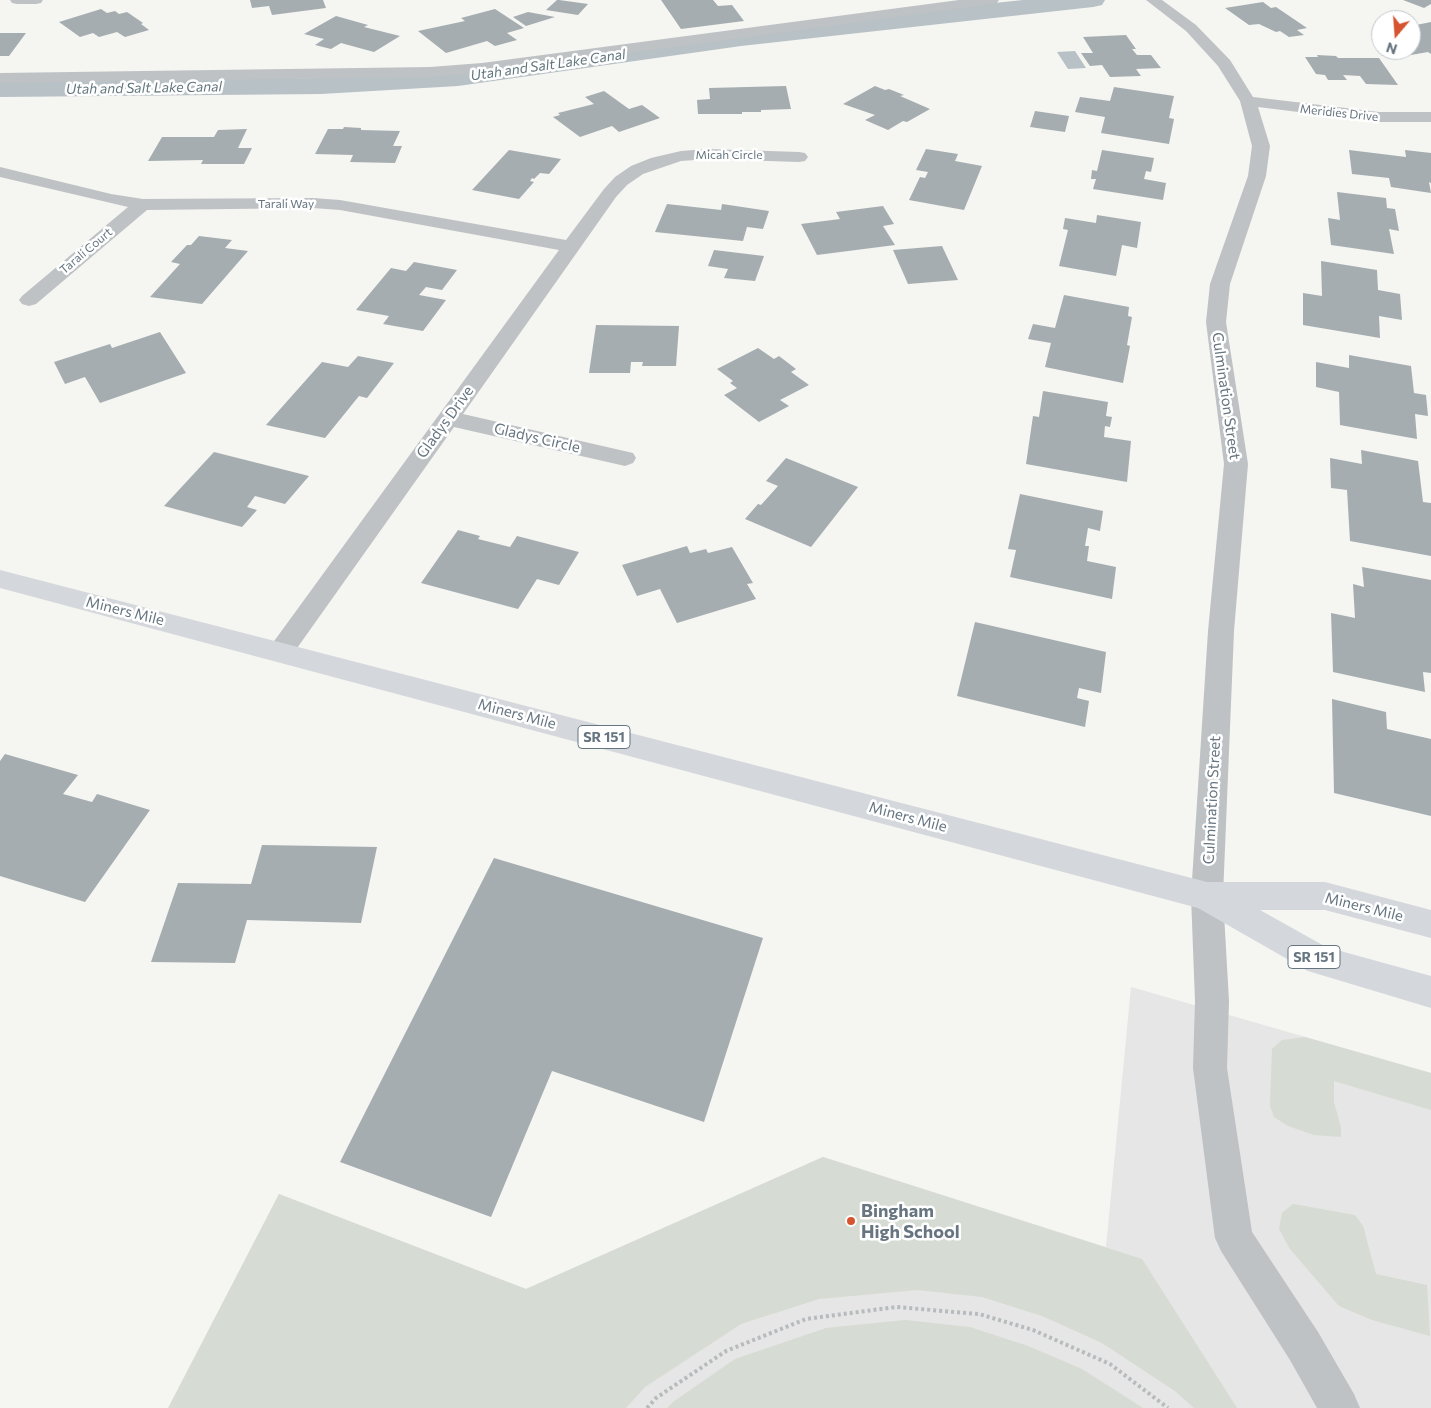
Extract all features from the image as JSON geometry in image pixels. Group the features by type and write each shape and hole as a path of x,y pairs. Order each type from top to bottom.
{"main road":[{"name":"Miners Mile","path":"0,579 281,651 1207,896 1325,896 1431,924"},
{"name":"Miners Mile","path":"1207,896 1319,960 1431,992"}],"street":[{"path":"18,0 36,0"},
{"path":"0,78 430,72 482,68 992,0"},
{"name":"Culmination Street","path":"1154,1 1191,28 1224,63 1248,101 1261,146 1257,176 1220,284 1216,322 1236,464 1221,631 1207,896 1212,1001 1210,1068 1234,1238 1304,1346 1340,1408"},
{"name":"Meridies Drive","path":"1248,101 1379,117 1431,117"},
{"name":"Micah Circle","path":"610,193 621,181 637,170 657,162 681,156 708,154 799,157"},
{"name":"Tarali Way","path":"0,172 111,199 142,204 313,203 340,205 571,247"},
{"name":"Gladys Drive","path":"281,651 610,193"},
{"name":"Tarali Court","path":"29,300 142,204"},
{"name":"Gladys Circle","path":"448,418 625,458"}],"path":[{"path":"648,1408 656,1398 726,1351 806,1319 896,1307 979,1314 1033,1330 1110,1364 1168,1408"}],"shaded area":[{"path":"1075,51 1086,68 1068,69 1057,52"},
{"name":"Bingham High School","path":"1131,987 1431,1073 1431,1408 169,1408 279,1194 526,1289 823,1157 1106,1247"},
{"path":"1305,1037 1431,1073 1431,1110 1334,1081 1334,1102 1341,1128 1341,1137 1314,1135 1288,1126 1274,1117 1270,1106 1272,1049 1282,1040"},
{"path":"823,1157 1142,1259 1237,1408 1194,1408 1175,1391 1102,1343 1042,1316 982,1297 917,1290 819,1299 741,1324 645,1387 626,1408 168,1408 279,1194 526,1289"},
{"path":"1293,1204 1355,1215 1363,1226 1376,1274 1427,1285 1430,1336 1372,1320 1339,1306 1290,1249 1279,1229 1282,1213"},
{"path":"905,1320 970,1327 1028,1346 1082,1369 1143,1408 667,1408 735,1359 826,1328"}],"building":[{"path":"250,0 323,0 326,8 272,15 269,6 252,8"},
{"path":"557,0 588,4 578,15 546,10"},
{"path":"661,0 713,0 718,6 732,5 744,21 681,29"},
{"path":"1403,0 1431,0 1431,4 1424,8"},
{"path":"1263,2 1271,8 1276,7 1307,28 1297,30 1304,35 1289,37 1280,31 1276,32 1259,24 1249,25 1225,8"},
{"path":"101,9 107,13 115,11 119,14 127,12 143,23 141,24 149,30 125,37 117,32 99,37 93,33 80,37 59,22"},
{"path":"495,9 524,28 507,33 517,40 495,46 487,41 446,53 418,31 465,21 461,18"},
{"path":"528,12 555,17 526,26 513,17"},
{"path":"336,16 368,25 364,27 400,36 374,52 341,43 331,49 315,45 324,39 304,34"},
{"path":"1431,22 1431,54 1428,52 1421,53 1421,24"},
{"path":"0,33 26,33 9,56 0,56"},
{"path":"1126,35 1136,49 1132,49 1137,55 1151,55 1161,68 1136,69 1141,76 1110,77 1102,65 1090,66 1081,53 1093,53 1083,37"},
{"path":"1317,55 1380,60 1398,85 1366,84 1360,76 1343,75 1347,80 1328,80 1325,75 1316,74 1305,57 1318,57"},
{"path":"786,86 791,109 761,110 761,112 742,112 742,114 698,114 697,100 710,99 709,88"},
{"path":"875,86 904,95 900,96 930,109 888,130 865,120 875,115 843,104"},
{"path":"1114,87 1174,96 1169,118 1174,119 1169,144 1101,133 1105,117 1075,112 1080,97 1110,101"},
{"path":"604,91 629,109 642,105 660,118 619,132 612,126 580,137 553,117 560,115 558,113 594,104 585,97"},
{"path":"1035,111 1069,116 1065,132 1030,127"},
{"path":"344,127 361,128 361,130 400,131 393,146 402,146 395,163 350,162 353,155 315,154 328,129 343,129"},
{"path":"247,129 238,148 252,148 244,164 201,164 203,160 148,161 162,137 214,137 218,130"},
{"path":"926,149 958,154 955,161 982,166 964,210 909,200 920,177 925,178 928,172 916,170"},
{"path":"509,150 561,159 549,174 540,173 534,179 532,178 530,181 534,182 519,199 472,190"},
{"path":"1102,150 1154,158 1151,172 1146,171 1144,179 1166,183 1163,200 1093,189 1096,179 1091,179 1092,170 1097,171"},
{"path":"1349,150 1406,157 1405,150 1431,153 1431,183 1429,182 1431,193 1391,187 1389,178 1352,174"},
{"path":"1337,192 1386,198 1387,208 1395,209 1399,231 1389,229 1394,254 1331,245 1328,218 1340,220"},
{"path":"667,204 721,210 722,204 769,211 763,229 747,227 743,241 655,232"},
{"path":"883,206 894,224 883,226 895,245 817,255 801,224 840,219 836,212"},
{"path":"1097,215 1141,222 1137,248 1122,245 1116,276 1059,266 1068,230 1063,229 1065,218 1096,223"},
{"path":"199,236 232,240 225,248 248,251 202,304 150,297 180,264 171,262 187,245 191,245"},
{"path":"942,246 958,280 908,284 893,250"},
{"path":"714,250 764,256 755,281 724,278 728,269 708,266"},
{"path":"1321,261 1377,270 1378,290 1400,294 1402,320 1379,316 1380,338 1303,325 1303,293 1322,296"},
{"path":"414,262 457,270 442,290 426,287 419,295 446,300 423,331 383,324 389,316 356,310 391,268 406,271"},
{"path":"1064,295 1129,307 1128,316 1132,317 1127,345 1130,346 1123,383 1045,367 1051,343 1028,339 1033,324 1055,328"},
{"path":"596,325 679,326 676,366 642,366 643,362 631,362 630,373 589,373"},
{"path":"160,332 186,373 100,403 85,377 65,384 54,362 110,344 112,348"},
{"path":"758,348 774,359 779,356 796,369 791,372 809,385 780,400 789,406 759,422 724,395 737,388 730,383 733,381 717,369"},
{"path":"1349,355 1411,366 1414,393 1426,395 1428,416 1415,414 1417,439 1340,425 1339,392 1316,387 1316,362 1349,368"},
{"path":"358,356 394,363 367,398 359,396 325,438 266,425 322,362 348,367"},
{"path":"1043,391 1108,402 1106,416 1112,417 1110,427 1105,426 1104,437 1131,441 1127,482 1026,464 1033,416 1039,417"},
{"path":"1361,450 1418,461 1423,502 1431,503 1431,556 1350,541 1347,490 1331,488 1330,458 1362,464"},
{"path":"214,452 309,476 285,504 255,496 247,507 257,510 242,527 164,506"},
{"path":"786,458 858,487 811,547 745,519 778,486 766,481"},
{"path":"1020,494 1103,511 1100,531 1088,528 1085,546 1089,546 1087,561 1116,567 1112,599 1010,577 1016,550 1008,549"},
{"path":"458,530 480,536 478,539 510,547 517,536 579,552 559,585 537,579 518,609 421,583"},
{"path":"687,546 690,553 706,549 708,553 732,547 753,583 747,584 756,599 677,623 660,589 637,596 622,565"},
{"path":"1362,567 1431,580 1431,673 1423,672 1425,692 1333,672 1331,613 1355,618 1353,584 1364,587"},
{"path":"975,622 1106,652 1101,693 1079,688 1077,698 1089,701 1085,727 957,696"},
{"path":"1332,699 1386,712 1387,729 1431,739 1431,816 1334,793"},
{"path":"5,754 78,775 63,794 92,802 97,794 150,810 85,902 0,876 0,761"},
{"path":"262,845 377,847 361,923 247,920 235,963 151,962 178,883 251,884"},
{"path":"494,858 763,938 704,1122 552,1071 491,1217 340,1162"}],"waterway":[{"name":"Utah and Salt Lake Canal","path":"0,89 321,86 458,78 741,38 1093,0"}],"place":[{"name":"Bingham High School","path":"851,1221"}]}
